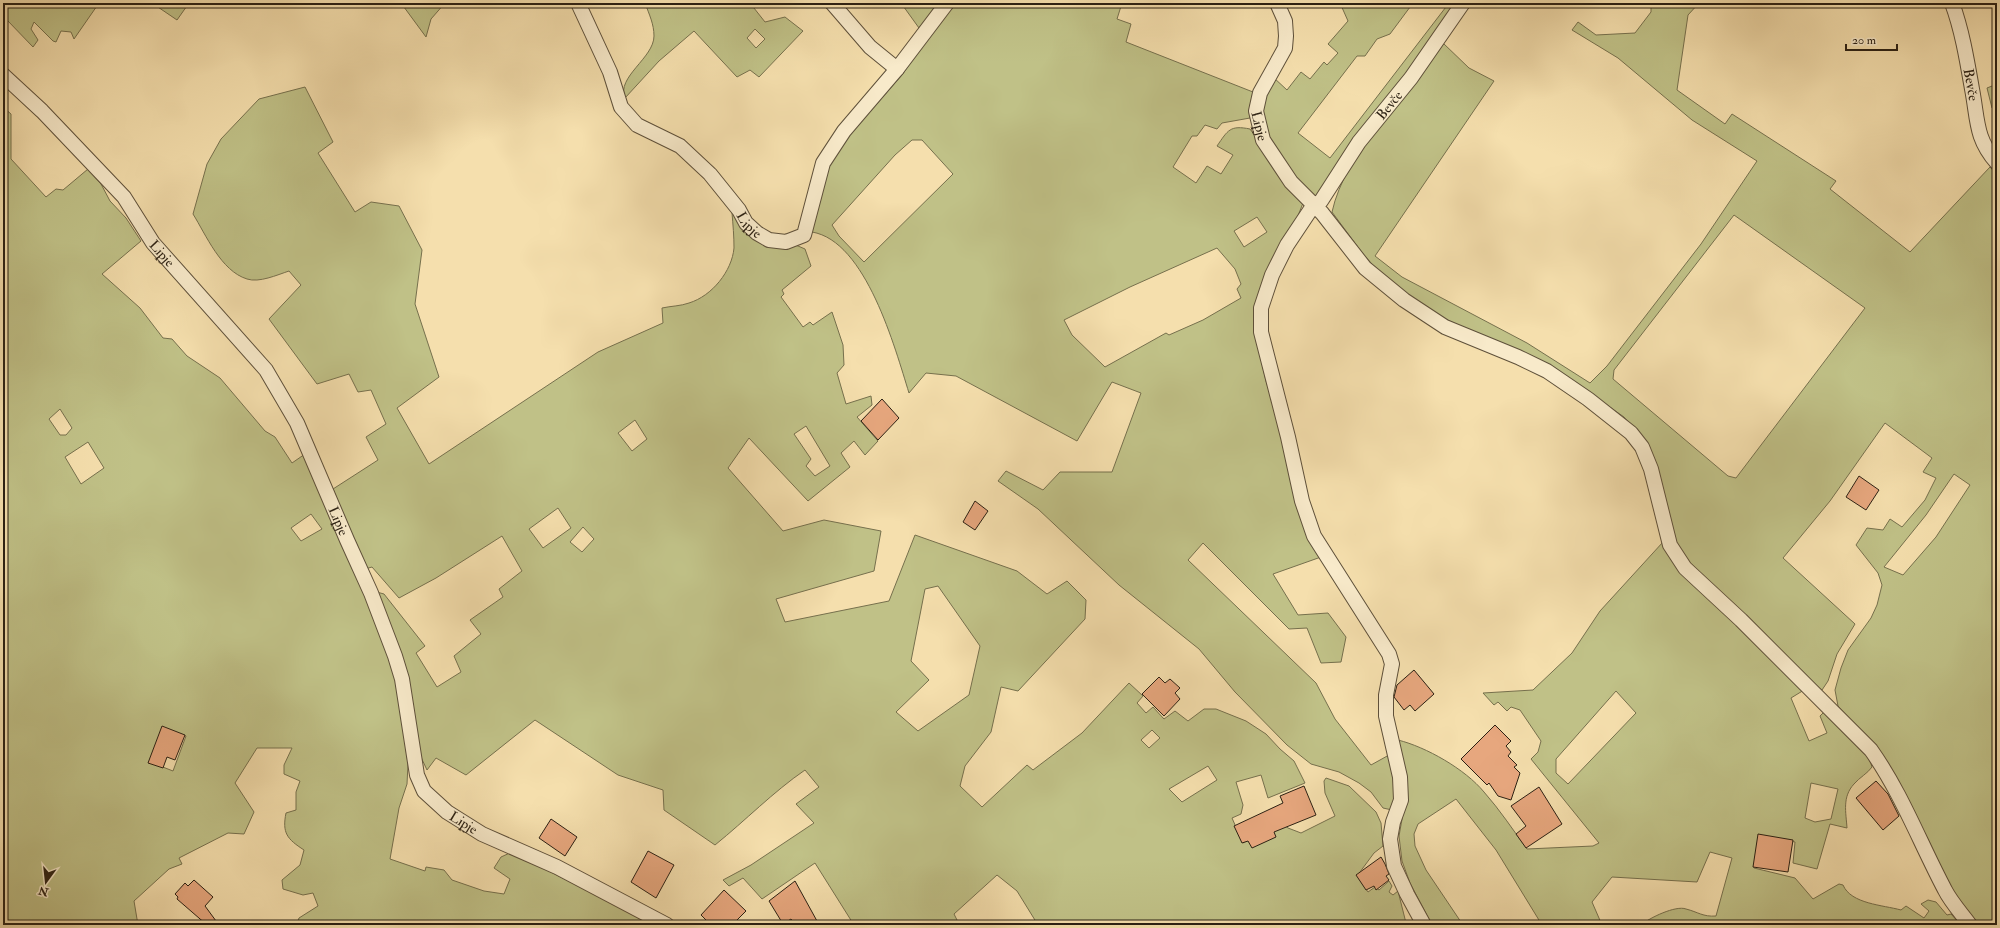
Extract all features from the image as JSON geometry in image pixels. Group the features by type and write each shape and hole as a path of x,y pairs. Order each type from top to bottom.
{"street":[{"name":"Lipje","path":"578,3 610,72 621,107 637,126 680,146 710,174 740,210 746,223 756,234 769,240 786,242 804,235 823,163 844,130 897,69 947,3"},
{"path":"832,3 870,47 897,69"},
{"name":"Lipje","path":"1277,3 1285,21 1285,48 1260,93 1256,111 1263,140 1291,182 1317,209 1365,268 1404,300 1445,327 1518,357 1547,371 1588,399 1631,433 1642,447 1651,469 1670,545 1686,568 1741,620 1871,750 1888,774 1909,814 1946,892 1970,925"},
{"name":"Bevče","path":"1424,925 1394,866 1390,839 1393,822 1401,800 1400,777 1386,716 1386,695 1392,664 1389,654 1314,536 1302,501 1288,437 1261,332 1261,308 1272,275 1287,245 1317,209 1359,142 1411,78 1463,3"},
{"name":"Bevče","path":"1952,3 1959,21 1973,90 1978,131 1988,153 1997,163"},
{"name":"Lipje","path":"3,76 42,111 124,197 154,243 266,370 297,423 346,540 374,600 402,679 417,775 424,791 447,812 482,834 557,867 667,925"}],"green space":[{"path":"3,3 99,3 74,39 71,32 61,31 56,42 53,41 34,22 31,29 38,40 33,47 7,20 3,25"},
{"path":"152,3 189,3 177,20"},
{"path":"401,3 445,3 431,19 426,37"},
{"path":"645,3 750,3 765,22 785,17 803,31 759,77 750,70 737,77 694,31 659,61 625,98 624,90 626,83 630,75 648,52 654,36 651,19","holes":["755,29 765,39 756,48 747,38"]},
{"path":"901,3 939,3 919,28"},
{"path":"955,3 1122,3 1117,19 1131,24 1126,42 1253,92 1250,106 1250,118 1222,123 1217,129 1205,125 1197,136 1192,136 1173,167 1196,183 1207,166 1221,174 1233,155 1217,146 1230,130 1234,128 1250,129 1303,203 1254,328 1266,381 1321,557 1273,574 1298,615 1328,613 1346,637 1341,662 1321,663 1307,628 1289,629 1203,543 1188,560 1316,683 1335,719 1371,765 1389,755 1394,776 1395,789 1392,810 1383,808 1371,792 1359,783 1339,772 1311,764 1287,745 1235,692 1199,649 1119,585 1038,509 998,481 1006,471 1043,490 1060,472 1112,472 1141,393 1112,382 1077,441 956,376 926,373 909,393 896,350 876,299 863,275 848,255 831,240 812,232 809,227 824,169 843,142 902,75 932,30","holes":["912,140 922,140 953,174 864,262 839,236 832,225 895,155","1257,217 1267,232 1244,247 1234,231","1217,248 1235,269 1241,284 1237,289 1241,298 1203,320 1169,335 1166,333 1105,367 1072,335 1064,320 1130,287"]},
{"path":"1340,3 1413,3 1390,34 1377,39 1365,56 1357,56 1298,133 1330,158 1449,3 1457,3 1317,201 1301,188 1263,127 1262,98 1273,77 1287,90 1301,72 1310,79 1324,62 1327,65 1338,53 1328,44 1348,21"},
{"path":"1651,3 1699,3 1688,15 1677,90 1725,124 1732,114 1836,181 1830,189 1910,252 1990,167 1997,175 1997,925 1974,925 1950,892 1882,758 1838,706 1835,690 1848,650 1871,618 1877,605 1882,585 1878,573 1856,545 1867,528 1883,530 1890,519 1902,527 1925,500 1936,478 1923,472 1932,458 1885,423 1830,501 1783,558 1855,624 1837,654 1828,681 1822,690 1814,685 1685,558 1672,538 1663,503 1655,460 1644,439 1624,417 1594,396 1480,335 1441,317 1406,293 1379,272 1363,254 1332,212 1339,190 1363,145 1378,123 1443,43 1469,68 1494,81 1375,256 1402,277 1527,343 1590,383 1607,366 1701,244 1757,161 1692,120 1618,58 1572,30 1578,22 1596,35 1635,33 1651,12","holes":["1734,215 1865,308 1736,478 1728,476 1613,379 1614,370","1954,474 1970,485 1936,537 1903,575 1884,567 1926,515"]},
{"path":"1997,84 1997,107 1992,108 1987,88"},
{"path":"305,87 333,142 318,153 355,212 371,202 399,206 422,250 415,304 439,377 397,408 429,464 598,352 663,323 662,308 686,304 697,300 713,289 725,274 732,257 734,235 732,213 740,221 805,249 811,266 782,290 784,294 781,297 803,327 810,322 813,325 832,312 843,345 844,365 837,373 846,404 871,396 872,405 857,417 878,441 865,455 854,441 841,453 850,467 808,501 749,438 728,468 783,531 824,520 881,531 874,571 776,599 785,622 889,601 915,535 1017,571 1047,594 1067,581 1086,600 1085,619 1018,691 1001,687 991,732 965,766 960,786 982,807 1027,765 1033,770 1082,733 1129,683 1143,696 1137,703 1146,713 1153,707 1164,719 1175,711 1188,721 1204,709 1216,709 1246,721 1266,734 1294,761 1305,783 1268,798 1261,775 1236,782 1243,805 1241,814 1232,818 1243,843 1250,839 1272,816 1288,828 1301,833 1335,816 1325,793 1324,781 1326,778 1349,786 1376,812 1381,823 1383,846 1374,853 1357,876 1368,892 1375,887 1379,890 1389,881 1392,886 1389,892 1393,895 1398,891 1406,923 1403,925 1038,925 1017,891 997,875 954,914 957,920 953,925 854,925 815,863 762,899 743,878 729,886 723,880 751,865 814,823 796,804 819,787 805,770 782,787 715,845 664,810 663,790 618,775 535,720 466,775 436,758 427,770 420,755 373,591 384,594 425,646 416,653 437,687 461,672 454,656 481,634 470,620 503,597 499,589 522,571 502,536 436,578 399,598 372,567 365,569 333,489 378,460 366,437 386,424 371,390 358,392 349,374 317,384 269,319 301,285 289,271 257,280 247,279 238,275 229,268 215,251 193,214 207,164 221,139 259,99","holes":["635,420 647,439 632,451 618,433","806,426 830,466 815,476 806,466 811,459 794,434","558,508 571,528 543,548 529,529","583,527 594,539 582,552 570,542","938,586 980,646 969,695 918,731 896,712 929,680 911,661 925,589","1152,730 1160,738 1149,748 1141,740","1208,766 1217,780 1182,802 1169,789"]},
{"path":"3,107 11,114 11,159 46,197 56,189 63,190 88,169 101,184 110,201 126,218 141,241 102,274 140,308 163,338 172,339 187,356 220,378 265,431 275,437 292,463 305,454 394,661 408,764 407,784 399,808 390,859 425,871 426,867 444,870 452,880 484,891 504,894 510,879 494,868 501,857 512,852 655,925 296,925 299,918 318,906 313,893 303,895 283,889 282,880 300,865 304,850 290,839 285,831 286,813 296,810 296,792 300,781 284,774 284,765 292,748 257,748 235,783 254,812 244,834 228,833 179,858 182,864 169,869 134,901 138,925 3,925","holes":["60,409 72,428 66,435 60,435 49,419","88,442 104,468 81,484 65,457","311,514 322,529 301,541 291,528","163,728 186,736 173,771 150,762"]},
{"path":"1663,542 1804,690 1791,698 1809,741 1827,733 1820,716 1826,710 1859,744 1865,752 1872,767 1850,789 1846,799 1847,828 1830,824 1817,869 1793,863 1795,842 1760,835 1754,868 1795,878 1813,899 1839,884 1843,885 1847,891 1860,900 1901,910 1906,906 1924,918 1929,911 1921,904 1928,900 1936,902 1947,915 1951,914 1961,925 1641,925 1669,910 1682,908 1704,915 1716,916 1732,858 1710,852 1697,882 1612,877 1592,902 1602,925 1542,925 1496,850 1456,799 1418,824 1414,834 1415,846 1426,870 1463,925 1432,925 1410,883 1402,861 1399,836 1406,797 1398,740 1433,753 1456,767 1476,783 1501,813 1527,849 1593,846 1599,843 1531,759 1538,752 1541,741 1520,710 1511,707 1507,711 1498,702 1494,705 1483,693 1533,690 1572,653 1600,611","holes":["1616,691 1636,713 1568,784 1556,773 1556,759","1811,783 1838,789 1831,819 1815,822 1805,818"]}],"building":[{"path":"882,399 899,418 878,440 861,421"},
{"path":"1859,476 1879,490 1866,510 1846,497"},
{"path":"975,501 988,511 975,530 963,522"},
{"path":"1414,670 1434,694 1415,711 1410,705 1404,710 1394,697 1397,685"},
{"path":"1159,677 1165,683 1170,679 1180,688 1175,693 1180,699 1164,716 1142,694"},
{"path":"1495,725 1511,741 1506,746 1511,752 1508,756 1517,765 1514,767 1520,773 1511,800 1498,796 1489,783 1487,785 1461,759"},
{"path":"162,726 185,735 175,760 167,757 163,768 148,763"},
{"path":"1876,781 1888,794 1899,816 1883,830 1856,798"},
{"path":"1304,786 1316,815 1274,832 1276,837 1252,848 1248,841 1242,843 1234,826 1283,803 1280,796"},
{"path":"1539,787 1562,824 1526,848 1516,834 1526,826 1511,806"},
{"path":"551,819 577,837 565,856 539,838"},
{"path":"1758,834 1793,840 1788,872 1753,867"},
{"path":"648,851 674,865 656,898 631,882"},
{"path":"1381,857 1389,874 1386,876 1389,880 1376,890 1374,886 1366,890 1356,875"},
{"path":"194,880 213,897 205,906 219,925 207,925 177,899 178,897 175,894 185,883 188,886"},
{"path":"795,881 817,921 810,925 796,925 791,919 783,924 769,901"},
{"path":"724,890 746,911 732,925 711,925 701,915"}]}
